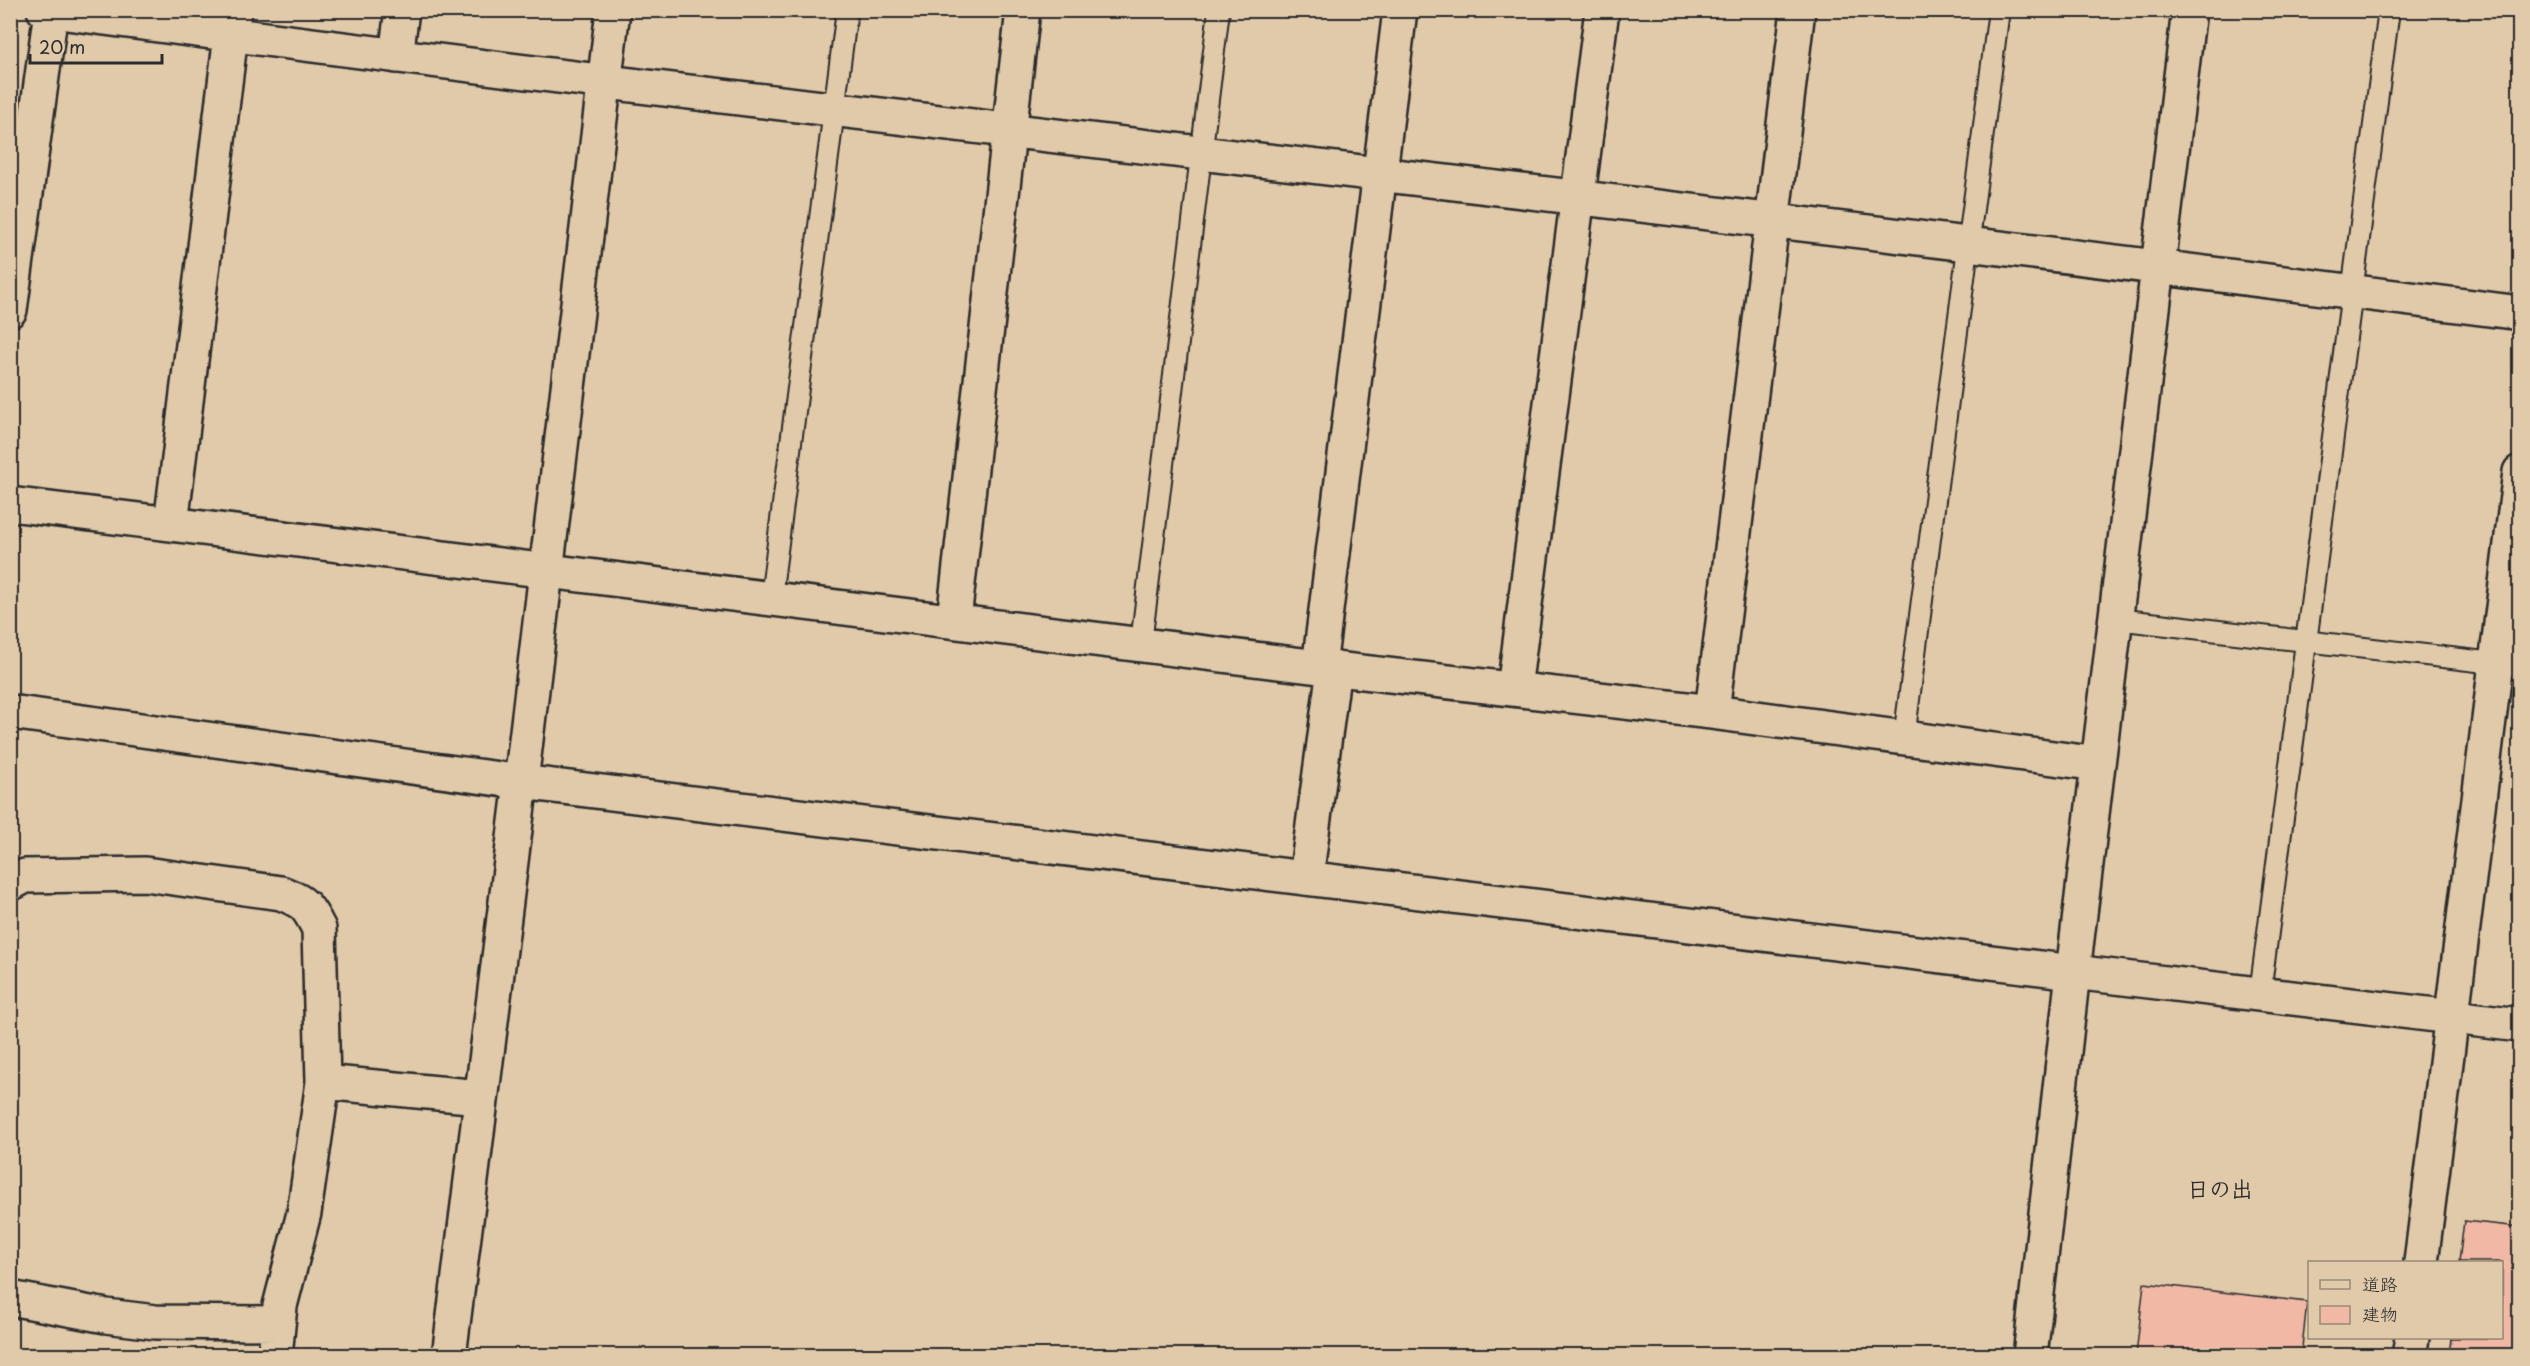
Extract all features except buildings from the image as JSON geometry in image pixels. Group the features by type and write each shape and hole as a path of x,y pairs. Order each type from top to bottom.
{"street":[{"path":"396,56 402,10"},
{"path":"448,1356 613,10"},
{"path":"954,620 1023,10"},
{"path":"1306,878 1326,668 1400,10"},
{"path":"1514,689 1602,10"},
{"path":"1712,712 1797,10"},
{"path":"2030,1356 2073,972 2190,10"},
{"path":"10,310 47,11 232,23 396,56 605,83 1969,244 2520,313"},
{"path":"171,524 232,23"},
{"path":"2421,1261 2453,1016 2508,665 2520,472"},
{"path":"10,504 771,597 1326,668 1712,712 2098,764"},
{"path":"10,712 520,782 2520,1025"},
{"path":"10,884 25,876 146,874 281,893 300,900 311,913 319,929 323,1083 304,1213 280,1306 275,1356"},
{"path":"323,1083 480,1097"},
{"path":"10,1298 106,1316 155,1322 278,1323"},
{"path":"2409,1356 2412,1339"}],"lane":[{"path":"771,597 847,10"},
{"path":"1140,643 1219,10"},
{"path":"1904,738 1999,10"},
{"path":"2260,993 2389,10"},
{"path":"2116,619 2508,665"}],"district":[{"name":"日の出","path":"2220,1189"}]}
